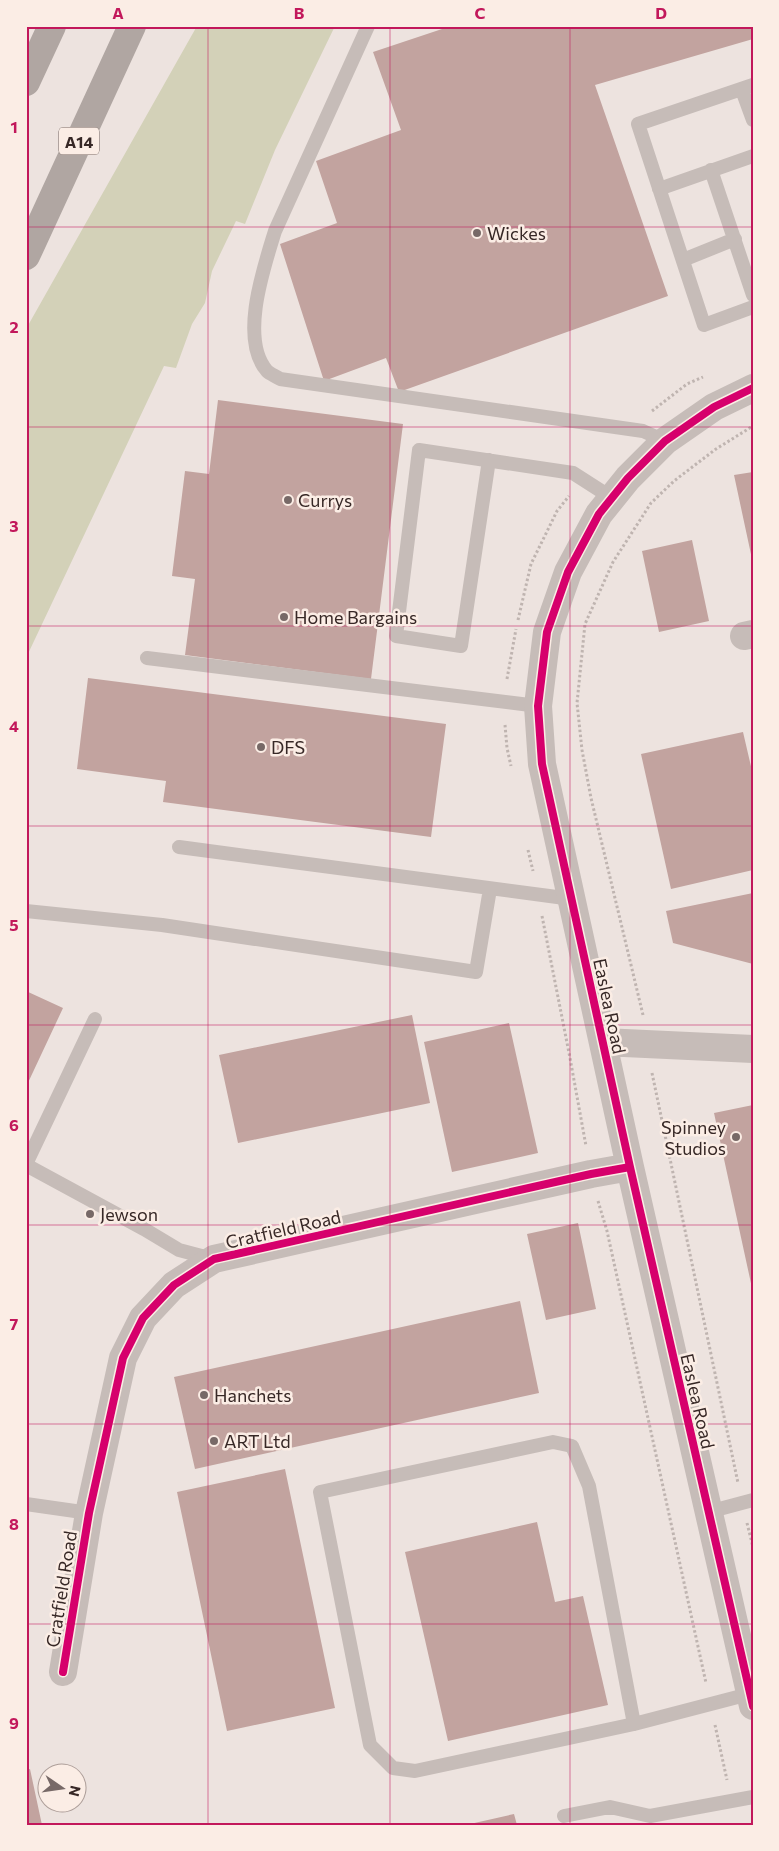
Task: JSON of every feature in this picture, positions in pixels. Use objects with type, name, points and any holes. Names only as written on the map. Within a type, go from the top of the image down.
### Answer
[{"type":"highway","points":[[26,82],[52,26]]},
{"type":"highway","name":"A14","points":[[26,256],[132,26]]},
{"type":"street","name":"Easlea Road","points":[[752,1698],[739,1626],[708,1512],[630,1168],[542,764],[538,706],[547,632],[568,572],[599,514],[628,478],[665,441],[714,406],[753,388]]},
{"type":"street","points":[[603,1042],[753,1049]]},
{"type":"street","name":"Cratfield Road","points":[[63,1672],[89,1513],[123,1358],[143,1318],[174,1285],[214,1259],[591,1174],[630,1168]]},
{"type":"lane","points":[[368,26],[275,231],[264,266],[256,306],[254,339],[258,355],[267,372],[280,379],[643,431],[665,441]]},
{"type":"lane","points":[[753,120],[747,88],[638,124],[704,325],[753,307]]},
{"type":"lane","points":[[659,189],[753,156]]},
{"type":"lane","points":[[711,170],[753,295]]},
{"type":"lane","points":[[683,260],[735,239]]},
{"type":"lane","points":[[489,460],[461,646],[396,636],[419,450],[489,460],[573,473],[612,498]]},
{"type":"lane","points":[[148,658],[538,706]]},
{"type":"lane","points":[[179,847],[572,899]]},
{"type":"lane","points":[[26,911],[162,925],[476,972],[490,888]]},
{"type":"lane","points":[[95,1019],[26,1165],[179,1250],[214,1259]]},
{"type":"lane","points":[[634,1724],[588,1486],[572,1446],[553,1442],[320,1492],[370,1745],[393,1768],[415,1771],[634,1724],[752,1698]]},
{"type":"lane","points":[[708,1512],[748,1502]]},
{"type":"lane","points":[[26,1504],[89,1513]]},
{"type":"lane","points":[[564,1816],[610,1807],[650,1816],[753,1797]]},
{"type":"path","points":[[753,426],[709,454],[674,481],[651,503],[613,562],[585,624],[577,703],[582,750],[591,798],[649,1044],[654,1086],[748,1502],[753,1546]]},
{"type":"shaded area","points":[[197,26],[335,26],[275,150],[245,224],[236,221],[212,271],[205,303],[192,324],[176,368],[164,366],[26,658],[26,329]]},
{"type":"building","name":"Wickes","points":[[451,26],[753,26],[753,39],[595,85],[668,296],[399,392],[386,358],[324,381],[280,244],[337,223],[316,161],[401,130],[373,52]]},
{"type":"building","points":[[218,400],[403,424],[371,679],[185,655],[195,579],[172,576],[185,471],[209,474]]},
{"type":"building","points":[[753,472],[753,559],[752,559],[734,475]]},
{"type":"building","points":[[692,540],[709,621],[659,632],[642,551]]},
{"type":"building","name":"DFS","points":[[88,678],[446,724],[431,837],[163,802],[166,781],[77,769]]},
{"type":"building","points":[[743,732],[753,775],[753,870],[671,889],[641,754]]},
{"type":"building","points":[[753,893],[753,964],[673,943],[666,911]]},
{"type":"building","points":[[26,991],[63,1008],[26,1087]]},
{"type":"building","points":[[412,1015],[430,1103],[238,1143],[219,1055]]},
{"type":"building","points":[[509,1023],[538,1153],[452,1172],[424,1042]]},
{"type":"building","points":[[753,1105],[753,1288],[752,1288],[714,1113]]},
{"type":"building","points":[[578,1223],[596,1309],[546,1320],[527,1234]]},
{"type":"building","points":[[520,1301],[539,1393],[195,1469],[174,1377]]},
{"type":"building","points":[[285,1469],[335,1708],[227,1731],[177,1492]]},
{"type":"building","points":[[537,1522],[555,1602],[583,1596],[608,1705],[448,1741],[405,1552]]},
{"type":"building","points":[[30,1769],[38,1814],[40,1814],[42,1825],[26,1825],[26,1770]]},
{"type":"building","points":[[514,1814],[517,1825],[470,1825],[470,1824]]},
{"type":"cycle path","points":[[753,388],[714,407],[665,441],[628,478],[599,514],[568,572],[547,632],[538,706],[542,764],[630,1167],[753,1706]]},
{"type":"cycle path","points":[[63,1672],[89,1513],[123,1358],[143,1318],[174,1285],[214,1259],[591,1174],[630,1167]]},
{"type":"place","name":"Wickes","points":[[477,233]]},
{"type":"place","name":"Currys","points":[[288,500]]},
{"type":"place","name":"Home Bargains","points":[[284,617]]},
{"type":"place","name":"DFS","points":[[261,747]]},
{"type":"place","name":"Spinney Studios","points":[[736,1137]]},
{"type":"place","name":"Jewson","points":[[90,1214]]},
{"type":"place","name":"Hanchets","points":[[204,1395]]},
{"type":"place","name":"ART Ltd","points":[[214,1441]]}]
